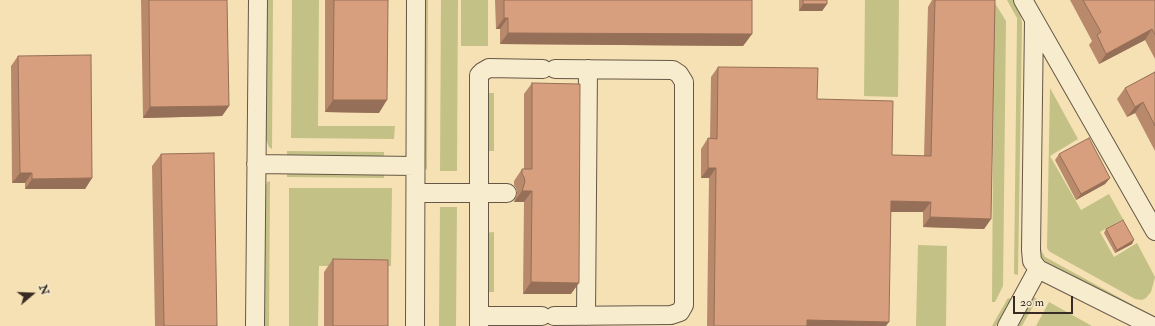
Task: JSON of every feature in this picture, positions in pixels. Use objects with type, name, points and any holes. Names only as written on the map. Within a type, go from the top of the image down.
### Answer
[{"type":"street","points":[[255,326],[258,0]]},
{"type":"street","points":[[415,326],[416,0]]},
{"type":"street","points":[[1023,0],[1034,22],[1155,230]]},
{"type":"street","points":[[1034,22],[1030,250],[1032,261],[1038,269],[1152,326]]},
{"type":"street","points":[[489,68],[588,69],[672,70],[680,74],[684,82],[684,305],[680,312],[671,315],[548,316],[479,321],[479,75],[489,68]]},
{"type":"street","points":[[586,316],[588,69]]},
{"type":"street","points":[[256,164],[415,166]]},
{"type":"street","points":[[416,193],[507,193]]},
{"type":"street","points":[[1007,326],[1038,269]]},
{"type":"shaded area","points":[[266,0],[273,0],[272,149],[269,147],[265,137]]},
{"type":"shaded area","points":[[292,0],[319,0],[318,126],[395,126],[394,139],[291,138]]},
{"type":"shaded area","points":[[424,0],[428,0],[427,170],[424,167]]},
{"type":"shaded area","points":[[441,0],[458,0],[457,171],[440,171]]},
{"type":"shaded area","points":[[461,0],[488,0],[488,46],[461,46]]},
{"type":"shaded area","points":[[865,0],[899,0],[898,97],[864,96]]},
{"type":"shaded area","points":[[993,0],[1006,21],[1003,286],[995,302],[992,302]]},
{"type":"shaded area","points":[[1007,0],[1013,0],[1020,13],[1022,23],[1018,275],[1014,274],[1017,18]]},
{"type":"shaded area","points":[[1042,84],[1040,246],[1042,252],[1045,257],[1133,305],[1132,307],[1043,260],[1037,250]]},
{"type":"shaded area","points":[[1050,88],[1078,139],[1050,156],[1081,210],[1109,194],[1123,219],[1100,232],[1114,257],[1137,243],[1155,277],[1151,292],[1142,300],[1135,299],[1052,253],[1047,248]]},
{"type":"shaded area","points":[[484,93],[494,93],[494,151],[483,151]]},
{"type":"shaded area","points":[[287,151],[384,152],[384,157],[287,156]]},
{"type":"shaded area","points":[[287,172],[384,173],[384,178],[287,177]]},
{"type":"shaded area","points":[[270,181],[269,326],[264,326],[265,189],[267,182]]},
{"type":"shaded area","points":[[289,188],[392,188],[391,266],[319,266],[318,326],[289,326]]},
{"type":"shaded area","points":[[440,207],[457,207],[456,326],[439,326]]},
{"type":"shaded area","points":[[494,232],[494,292],[483,292],[483,233]]},
{"type":"shaded area","points":[[918,245],[947,246],[946,326],[916,326]]},
{"type":"shaded area","points":[[1034,297],[1037,299],[1022,326],[1018,326]]},
{"type":"shaded area","points":[[1008,298],[1011,299],[996,326],[992,326]]},
{"type":"shaded area","points":[[1049,302],[1092,326],[1036,326]]},
{"type":"building","points":[[149,0],[227,0],[229,106],[150,107]]},
{"type":"building","points":[[334,0],[388,0],[387,100],[333,100]]},
{"type":"building","points":[[504,0],[752,0],[752,34],[508,33],[508,18],[504,18]]},
{"type":"building","points":[[803,0],[827,0],[827,4],[803,4]]},
{"type":"building","points":[[935,0],[995,0],[991,219],[930,217],[931,202],[891,201],[889,322],[807,320],[807,326],[714,326],[716,168],[708,168],[708,138],[717,139],[718,67],[818,68],[817,99],[893,101],[892,155],[931,156]]},
{"type":"building","points":[[1083,0],[1155,0],[1155,35],[1152,29],[1106,54],[1097,35],[1101,32]]},
{"type":"building","points":[[91,55],[92,178],[32,179],[32,173],[20,173],[18,56]]},
{"type":"building","points":[[1155,72],[1155,126],[1143,102],[1135,107],[1125,88]]},
{"type":"building","points":[[532,83],[580,84],[579,283],[531,282],[532,191],[522,191],[525,182],[522,169],[532,169]]},
{"type":"building","points":[[1089,138],[1110,178],[1081,194],[1059,154]]},
{"type":"building","points":[[214,153],[217,326],[164,326],[161,154]]},
{"type":"building","points":[[1123,220],[1134,240],[1117,250],[1106,229]]},
{"type":"building","points":[[333,259],[388,260],[388,326],[333,326]]}]
